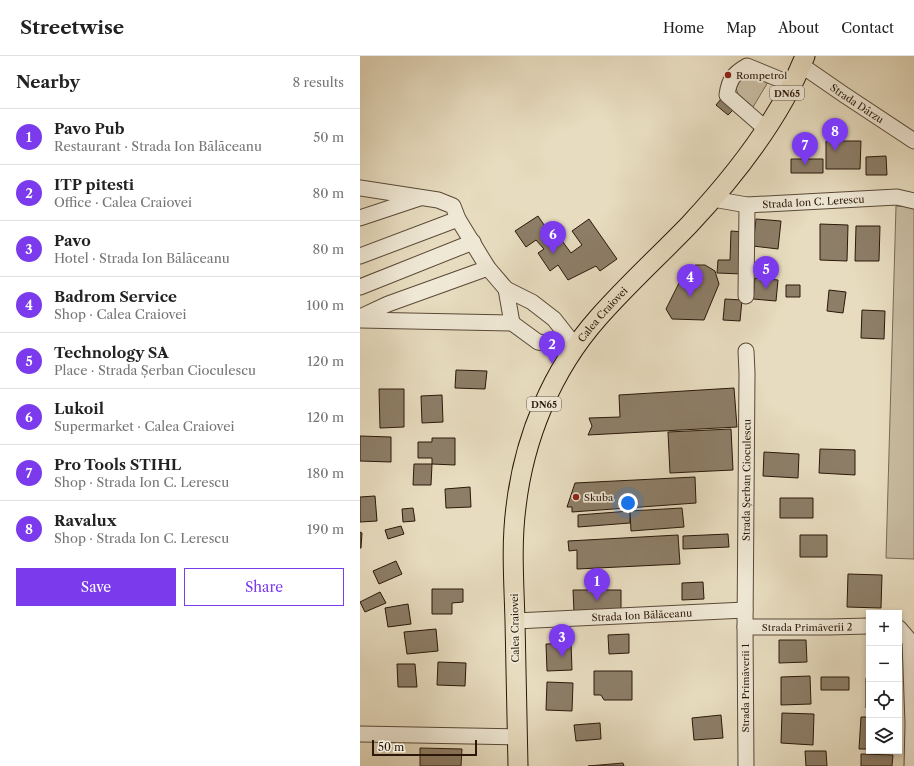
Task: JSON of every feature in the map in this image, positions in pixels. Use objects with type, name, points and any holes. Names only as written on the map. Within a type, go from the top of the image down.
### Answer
[{"type":"main road","name":"Calea Craiovei","points":[[518,766],[514,558],[515,508],[530,438],[555,381],[576,347],[598,318],[713,199],[766,129],[803,60]]},
{"type":"street","name":"Strada Dârzu","points":[[803,60],[914,141]]},
{"type":"street","points":[[766,129],[728,96],[729,85],[736,72],[747,66],[791,84]]},
{"type":"street","points":[[360,188],[423,197],[438,200],[453,206],[458,219],[488,268],[506,289],[532,302],[554,319],[576,347]]},
{"type":"street","points":[[360,218],[423,197]]},
{"type":"street","name":"Strada Ion C. Lerescu","points":[[713,199],[747,205],[897,197],[914,201]]},
{"type":"street","points":[[746,296],[747,205]]},
{"type":"street","points":[[360,256],[458,219]]},
{"type":"street","points":[[360,287],[473,242]]},
{"type":"street","points":[[360,318],[388,304],[488,268]]},
{"type":"street","points":[[506,289],[512,323]]},
{"type":"street","points":[[360,318],[512,323],[538,342],[576,347]]},
{"type":"street","name":"Strada Șerban Cioculescu","points":[[745,610],[746,351]]},
{"type":"street","name":"Strada Ion Bălăceanu","points":[[515,621],[745,610]]},
{"type":"street","name":"Strada Primăverii 1","points":[[745,610],[746,766]]},
{"type":"street","name":"Strada Primăverii 2","points":[[745,627],[866,626]]},
{"type":"street","points":[[902,632],[910,641],[912,766]]},
{"type":"street","points":[[360,734],[517,737]]},
{"type":"shaded area","points":[[750,72],[768,82],[753,107],[738,94],[736,88],[743,75]]},
{"type":"shaded area","points":[[896,206],[914,207],[914,559],[886,558]]},
{"type":"building","points":[[721,99],[734,109],[728,115],[716,105]]},
{"type":"building","points":[[826,141],[861,141],[860,169],[826,169]]},
{"type":"building","points":[[886,156],[887,175],[866,175],[866,157]]},
{"type":"building","points":[[791,159],[823,159],[823,173],[791,173]]},
{"type":"building","points":[[538,216],[555,241],[560,238],[571,253],[582,245],[572,231],[589,219],[617,259],[600,271],[596,266],[568,280],[558,265],[550,271],[538,253],[544,249],[536,240],[526,247],[515,231]]},
{"type":"building","points":[[756,219],[781,221],[778,249],[753,246]]},
{"type":"building","points":[[820,224],[848,225],[847,261],[820,260]]},
{"type":"building","points":[[856,226],[880,226],[879,261],[855,261]]},
{"type":"building","points":[[731,231],[744,232],[742,274],[717,273],[718,260],[730,260]]},
{"type":"building","points":[[695,265],[705,265],[715,271],[719,284],[704,320],[672,319],[666,309],[683,275]]},
{"type":"building","points":[[755,278],[778,280],[776,301],[753,299]]},
{"type":"building","points":[[786,285],[800,285],[800,297],[786,297]]},
{"type":"building","points":[[829,290],[846,292],[843,313],[827,311]]},
{"type":"building","points":[[725,299],[742,300],[740,321],[723,320]]},
{"type":"building","points":[[862,310],[885,311],[884,339],[861,338]]},
{"type":"building","points":[[456,370],[487,371],[485,389],[455,388]]},
{"type":"building","points":[[734,388],[737,427],[588,435],[592,426],[589,418],[620,417],[619,395]]},
{"type":"building","points":[[379,389],[404,389],[404,427],[380,428]]},
{"type":"building","points":[[442,395],[443,422],[422,423],[421,396]]},
{"type":"building","points":[[731,429],[733,470],[670,473],[668,432]]},
{"type":"building","points":[[360,436],[391,437],[391,462],[360,461]]},
{"type":"building","points":[[432,438],[455,438],[455,465],[432,464],[432,458],[418,458],[418,442],[432,442]]},
{"type":"building","points":[[820,449],[855,450],[855,475],[819,473]]},
{"type":"building","points":[[764,452],[799,454],[798,478],[763,476]]},
{"type":"building","points":[[414,464],[432,464],[431,485],[413,485]]},
{"type":"building","points":[[695,477],[696,503],[572,512],[572,507],[567,507],[575,483]]},
{"type":"building","points":[[470,487],[471,507],[446,508],[445,489]]},
{"type":"building","points":[[375,496],[377,521],[360,522],[360,497]]},
{"type":"building","points":[[780,498],[813,498],[813,518],[780,518]]},
{"type":"building","points":[[413,508],[415,521],[403,522],[402,509]]},
{"type":"building","points":[[682,508],[684,527],[631,531],[630,511]]},
{"type":"building","points":[[630,511],[630,523],[578,527],[578,515]]},
{"type":"building","points":[[401,526],[404,534],[388,539],[385,530]]},
{"type":"building","points":[[360,532],[362,533],[361,548],[360,548]]},
{"type":"building","points":[[728,534],[729,547],[683,549],[683,536]]},
{"type":"building","points":[[678,535],[680,564],[577,569],[577,550],[569,551],[568,541]]},
{"type":"building","points":[[800,535],[827,535],[827,557],[800,557]]},
{"type":"building","points":[[396,561],[402,574],[379,584],[373,571]]},
{"type":"building","points":[[848,574],[882,575],[881,608],[847,607]]},
{"type":"building","points":[[703,582],[704,599],[682,600],[682,583]]},
{"type":"building","points":[[432,589],[463,589],[463,602],[452,603],[452,614],[432,614]]},
{"type":"building","points":[[573,590],[621,590],[621,611],[574,612]]},
{"type":"building","points":[[380,592],[386,603],[365,612],[360,602]]},
{"type":"building","points":[[408,604],[411,624],[388,627],[385,608]]},
{"type":"building","points":[[436,629],[438,651],[407,654],[404,632]]},
{"type":"building","points":[[629,634],[629,653],[609,654],[608,635]]},
{"type":"building","points":[[779,640],[806,640],[807,662],[779,663]]},
{"type":"building","points":[[571,643],[572,670],[547,671],[546,644]]},
{"type":"building","points":[[438,662],[466,663],[465,686],[437,685]]},
{"type":"building","points":[[397,664],[415,664],[417,687],[398,687]]},
{"type":"building","points":[[594,671],[632,671],[632,700],[604,700],[601,695],[594,695]]},
{"type":"building","points":[[810,676],[811,704],[781,705],[781,677]]},
{"type":"building","points":[[821,677],[849,677],[849,690],[821,690]]},
{"type":"building","points":[[547,682],[573,683],[572,711],[546,710]]},
{"type":"building","points":[[782,713],[814,714],[813,745],[781,743]]},
{"type":"building","points":[[721,715],[723,738],[694,740],[692,718]]},
{"type":"building","points":[[861,717],[866,717],[866,749],[859,749]]},
{"type":"building","points":[[600,723],[601,739],[576,741],[574,725]]},
{"type":"building","points":[[420,748],[462,749],[461,766],[420,766]]},
{"type":"building","points":[[805,751],[826,751],[827,766],[806,766]]},
{"type":"building","points":[[861,754],[893,755],[892,766],[861,766]]},
{"type":"building","points":[[623,763],[624,766],[588,766]]},
{"type":"place","name":"Rompetrol","points":[[728,75]]},
{"type":"place","name":"Ravalux","points":[[835,151]]},
{"type":"place","name":"Pro Tools STIHL","points":[[805,165]]},
{"type":"place","name":"Lukoil","points":[[553,254]]},
{"type":"place","name":"Technology SA","points":[[766,289]]},
{"type":"place","name":"Badrom Service","points":[[690,297]]},
{"type":"place","name":"ITP pitesti","points":[[552,364]]},
{"type":"place","name":"Skuba","points":[[576,497]]},
{"type":"place","name":"Pavo Pub","points":[[597,601]]},
{"type":"place","name":"Pavo","points":[[562,657]]}]
